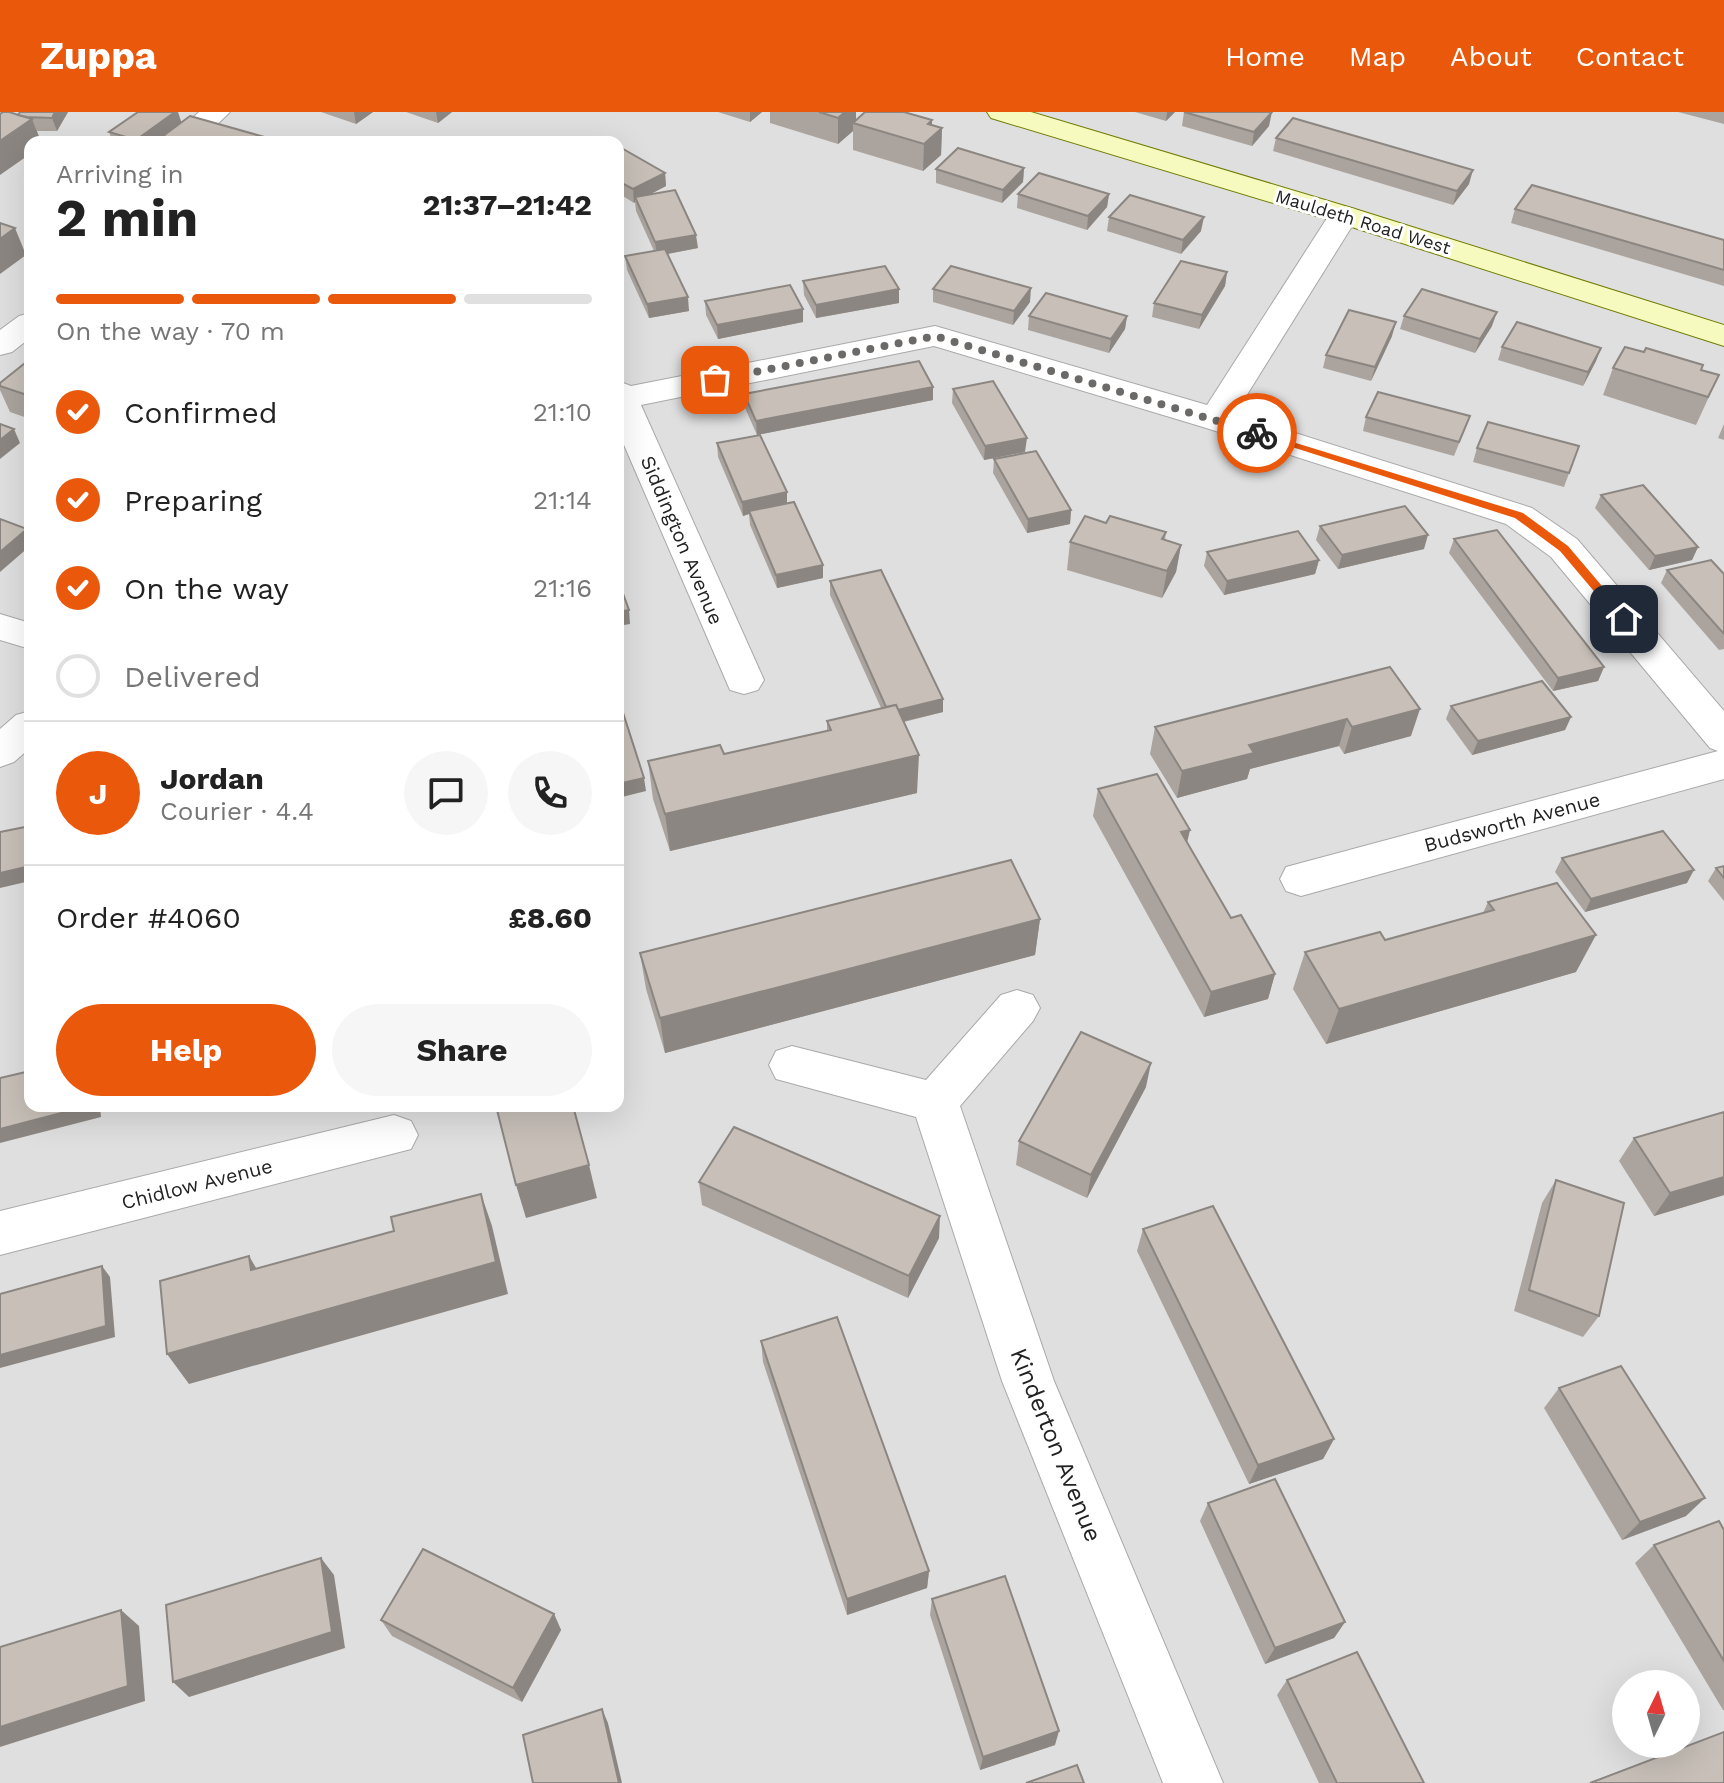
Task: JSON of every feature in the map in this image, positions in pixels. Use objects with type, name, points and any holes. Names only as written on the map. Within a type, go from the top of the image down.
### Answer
[{"type":"street","points":[[189,136],[216,112]]},
{"type":"street","name":"Mauldeth Road West","points":[[1001,112],[1344,215],[1724,336]]},
{"type":"street","points":[[1215,419],[1344,215]]},
{"type":"street","points":[[0,345],[24,327]]},
{"type":"street","points":[[624,395],[935,336],[1215,419],[1519,516],[1564,548],[1724,738]]},
{"type":"street","name":"Siddington Avenue","points":[[624,407],[744,680]]},
{"type":"street","points":[[0,627],[24,634]]},
{"type":"street","points":[[0,752],[24,730]]},
{"type":"street","name":"Budsworth Avenue","points":[[1301,879],[1724,764]]},
{"type":"street","points":[[792,1065],[935,1102],[1017,1008]]},
{"type":"street","name":"Kinderton Avenue","points":[[935,1102],[1028,1381],[1193,1783]]},
{"type":"street","name":"Chidlow Avenue","points":[[0,1233],[394,1135]]},
{"type":"shaded area","points":[[0,112],[1724,112],[1724,1783],[0,1783]]},
{"type":"building","points":[[3,112],[32,119],[0,141],[0,114]]},
{"type":"building","points":[[20,112],[55,112],[52,118],[27,117],[18,115]]},
{"type":"building","points":[[138,112],[175,112],[142,136],[109,132]]},
{"type":"building","points":[[819,112],[845,112],[838,118]]},
{"type":"building","points":[[865,112],[904,112],[932,120],[928,124],[942,128],[924,144],[853,123]]},
{"type":"building","points":[[1184,112],[1272,112],[1254,132]]},
{"type":"building","points":[[190,116],[261,136],[163,136]]},
{"type":"building","points":[[1293,118],[1473,170],[1457,191],[1276,138]]},
{"type":"building","points":[[958,148],[1024,168],[1003,190],[936,169]]},
{"type":"building","points":[[624,149],[665,173],[633,189],[624,184]]},
{"type":"building","points":[[1039,173],[1109,194],[1088,216],[1018,194]]},
{"type":"building","points":[[1532,185],[1724,240],[1724,270],[1515,209]]},
{"type":"building","points":[[675,190],[696,235],[655,242],[635,197]]},
{"type":"building","points":[[1130,195],[1204,217],[1183,240],[1109,217]]},
{"type":"building","points":[[0,223],[15,228],[0,239]]},
{"type":"building","points":[[665,249],[688,297],[647,304],[625,256]]},
{"type":"building","points":[[1181,261],[1227,272],[1202,315],[1154,303]]},
{"type":"building","points":[[885,266],[899,289],[816,305],[803,281]]},
{"type":"building","points":[[951,266],[1031,288],[1014,311],[933,289]]},
{"type":"building","points":[[790,285],[803,309],[717,325],[705,301]]},
{"type":"building","points":[[1422,289],[1497,312],[1480,339],[1404,316]]},
{"type":"building","points":[[1046,293],[1127,316],[1111,339],[1029,316]]},
{"type":"building","points":[[1349,310],[1396,322],[1375,367],[1326,355]]},
{"type":"building","points":[[1517,322],[1601,348],[1588,372],[1502,347]]},
{"type":"building","points":[[1625,347],[1644,352],[1646,348],[1703,365],[1701,370],[1719,375],[1708,397],[1613,368]]},
{"type":"building","points":[[919,361],[933,387],[756,421],[744,394]]},
{"type":"building","points":[[24,364],[24,394],[0,386]]},
{"type":"building","points":[[993,381],[1027,438],[985,446],[953,389]]},
{"type":"building","points":[[1378,392],[1470,416],[1459,442],[1366,417]]},
{"type":"building","points":[[1488,422],[1579,446],[1569,473],[1477,448]]},
{"type":"building","points":[[0,424],[14,429],[0,440]]},
{"type":"building","points":[[760,435],[787,492],[742,502],[717,443]]},
{"type":"building","points":[[1036,451],[1071,510],[1028,519],[994,459]]},
{"type":"building","points":[[1643,485],[1698,547],[1655,556],[1601,495]]},
{"type":"building","points":[[794,502],[823,565],[776,575],[749,511]]},
{"type":"building","points":[[1405,506],[1428,535],[1342,555],[1320,526]]},
{"type":"building","points":[[1085,516],[1106,523],[1110,516],[1166,532],[1162,539],[1181,545],[1167,571],[1070,542]]},
{"type":"building","points":[[0,519],[24,528],[24,532],[0,552]]},
{"type":"building","points":[[1497,530],[1604,667],[1558,678],[1454,539]]},
{"type":"building","points":[[1298,531],[1319,560],[1227,581],[1207,552]]},
{"type":"building","points":[[1711,560],[1724,574],[1724,634],[1667,570]]},
{"type":"building","points":[[881,570],[943,699],[898,710],[896,705],[886,707],[830,581]]},
{"type":"building","points":[[1390,667],[1420,709],[1352,727],[1347,719],[1249,745],[1254,753],[1182,771],[1155,727]]},
{"type":"building","points":[[1542,681],[1571,717],[1478,741],[1451,706]]},
{"type":"building","points":[[896,705],[919,755],[665,814],[648,761],[720,745],[724,754],[831,730],[827,721]]},
{"type":"building","points":[[624,716],[644,778],[624,783]]},
{"type":"building","points":[[1157,774],[1190,830],[1181,832],[1231,918],[1241,915],[1275,974],[1211,992],[1098,789]]},
{"type":"building","points":[[24,827],[24,867],[0,873],[0,832]]},
{"type":"building","points":[[1663,831],[1694,870],[1591,899],[1562,858]]},
{"type":"building","points":[[1011,860],[1040,919],[660,1018],[640,953]]},
{"type":"building","points":[[1724,866],[1724,878],[1716,868]]},
{"type":"building","points":[[1557,883],[1596,935],[1339,1009],[1305,952],[1380,932],[1385,940],[1494,910],[1488,902]]},
{"type":"building","points":[[1081,1032],[1151,1063],[1091,1175],[1019,1141]]},
{"type":"building","points":[[24,1072],[24,1112],[65,1112],[0,1129],[0,1078]]},
{"type":"building","points":[[498,1112],[575,1112],[589,1165],[516,1185]]},
{"type":"building","points":[[1724,1112],[1724,1177],[1670,1193],[1634,1138]]},
{"type":"building","points":[[734,1127],[940,1216],[909,1276],[699,1182]]},
{"type":"building","points":[[1556,1180],[1624,1203],[1599,1316],[1529,1290]]},
{"type":"building","points":[[481,1194],[496,1262],[167,1354],[160,1281],[249,1256],[251,1270],[394,1231],[391,1217]]},
{"type":"building","points":[[1213,1206],[1334,1439],[1258,1465],[1143,1229]]},
{"type":"building","points":[[102,1266],[106,1326],[0,1355],[0,1294]]},
{"type":"building","points":[[837,1317],[929,1571],[847,1599],[761,1341]]},
{"type":"building","points":[[1621,1366],[1705,1498],[1640,1522],[1559,1388]]},
{"type":"building","points":[[1275,1479],[1345,1622],[1275,1648],[1208,1503]]},
{"type":"building","points":[[1719,1521],[1724,1530],[1724,1661],[1654,1545]]},
{"type":"building","points":[[423,1549],[554,1614],[513,1688],[381,1620]]},
{"type":"building","points":[[321,1558],[332,1632],[173,1682],[166,1605]]},
{"type":"building","points":[[1005,1576],[1059,1731],[983,1757],[932,1599]]},
{"type":"building","points":[[121,1610],[128,1686],[0,1727],[0,1647]]},
{"type":"building","points":[[1357,1652],[1424,1783],[1337,1783],[1287,1680]]},
{"type":"building","points":[[602,1709],[619,1783],[533,1783],[523,1735]]},
{"type":"building","points":[[1724,1732],[1724,1783],[1590,1783],[1656,1758],[1700,1758],[1700,1741]]},
{"type":"building","points":[[1077,1765],[1084,1783],[1026,1783]]},
{"type":"way so far","points":[[715,380],[935,336],[1257,433]]},
{"type":"route","points":[[1257,433],[1519,516],[1564,548],[1624,619]]}]
